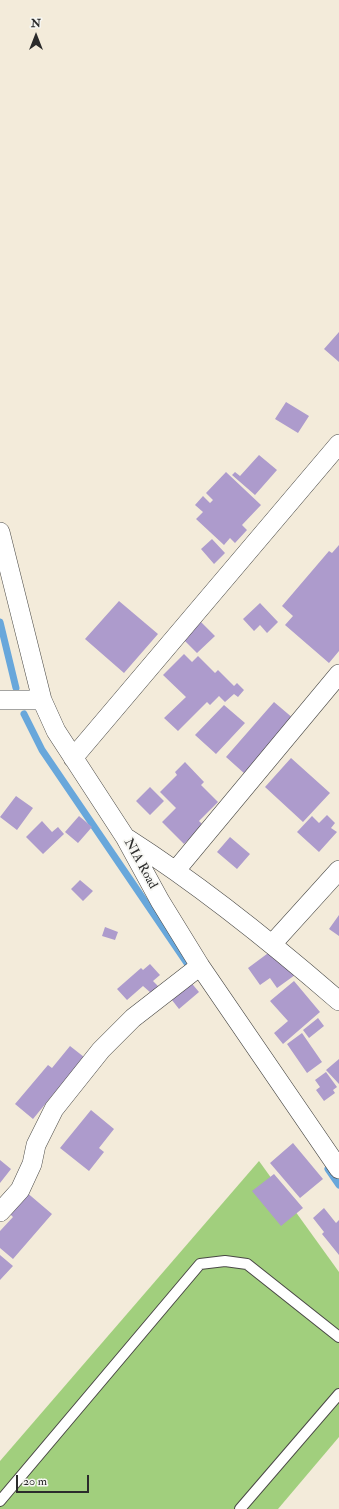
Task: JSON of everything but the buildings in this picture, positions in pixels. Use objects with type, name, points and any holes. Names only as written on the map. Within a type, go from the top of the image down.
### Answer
[{"type":"street","points":[[73,758],[339,444]]},
{"type":"street","name":"NIA Road","points":[[0,532],[42,700],[56,731],[125,837],[160,902],[200,966],[339,1169]]},
{"type":"street","points":[[176,870],[339,674]]},
{"type":"street","points":[[0,700],[42,700]]},
{"type":"street","points":[[125,837],[176,870],[273,943],[339,1000]]},
{"type":"street","points":[[273,943],[339,870]]},
{"type":"street","points":[[0,1212],[20,1190],[32,1164],[36,1145],[54,1109],[101,1050],[133,1018],[180,980],[200,966]]},
{"type":"lane","points":[[0,1501],[200,1264],[224,1261],[247,1264],[339,1337]]},
{"type":"lane","points":[[240,1509],[339,1394]]},
{"type":"green space","points":[[259,1161],[339,1272],[339,1437],[278,1509],[0,1509],[0,1461]]},
{"type":"waterway","points":[[0,622],[16,688]]},
{"type":"waterway","points":[[24,714],[42,750],[191,969]]},
{"type":"waterway","points":[[328,1169],[339,1185]]}]
